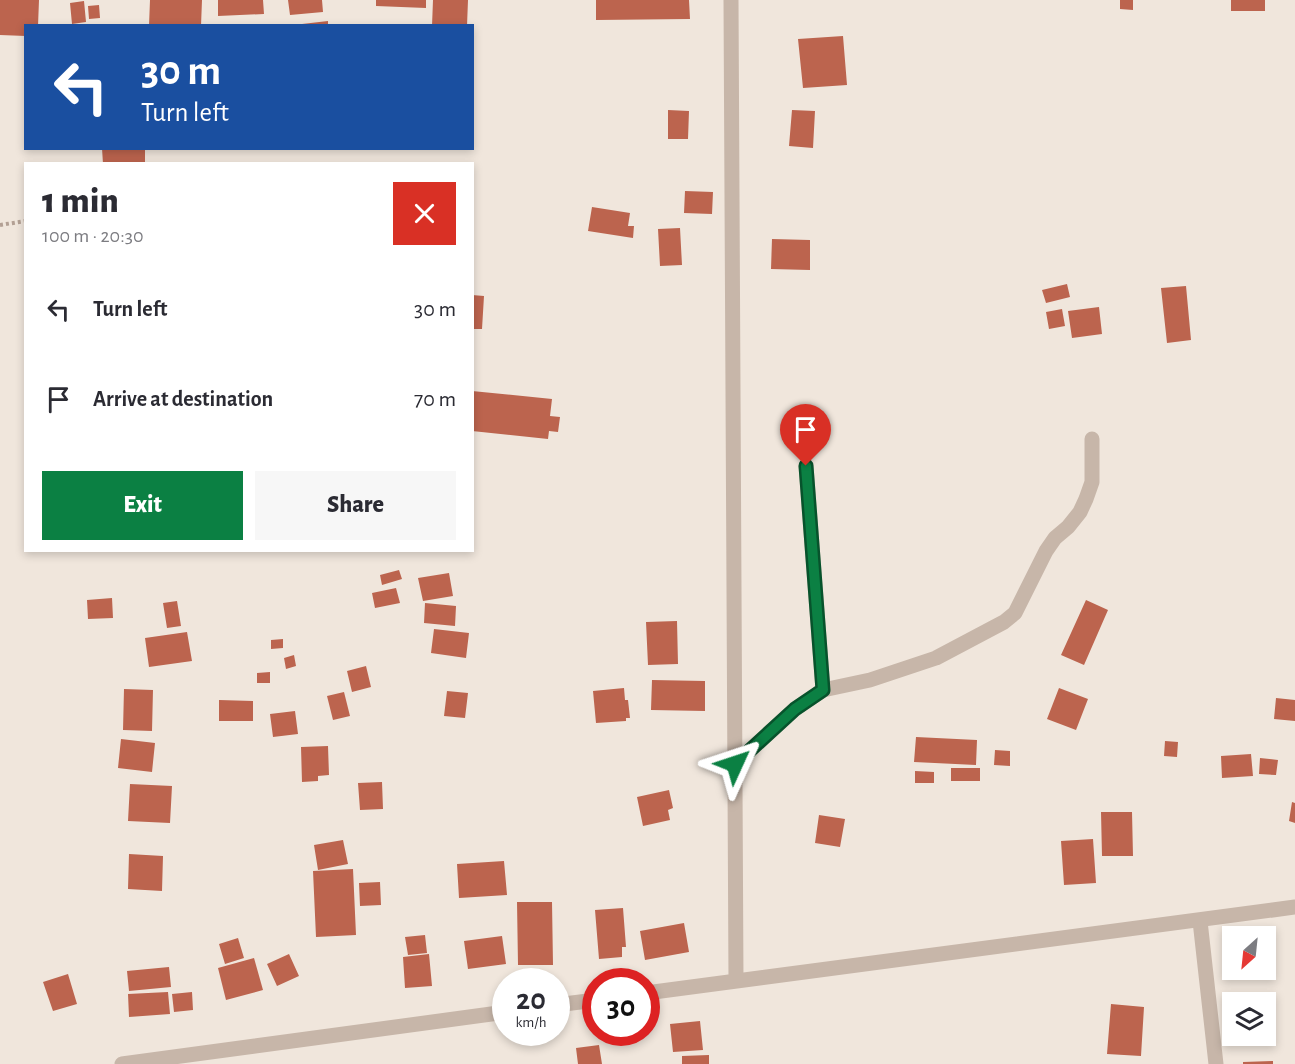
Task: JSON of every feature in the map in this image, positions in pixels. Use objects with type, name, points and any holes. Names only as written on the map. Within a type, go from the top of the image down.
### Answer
[{"type":"street","points":[[731,0],[736,981]]},
{"type":"street","points":[[735,764],[795,709],[823,690],[870,680],[936,658],[1004,622],[1015,613],[1046,551],[1080,512],[1086,499],[1092,482],[1092,439]]},
{"type":"street","points":[[806,466],[823,690]]},
{"type":"street","points":[[660,991],[1295,907]]},
{"type":"street","points":[[1200,921],[1216,1064]]},
{"type":"street","points":[[122,1064],[492,1014]]},
{"type":"path","points":[[0,225],[24,221]]},
{"type":"building","points":[[0,0],[39,0],[38,24],[24,24],[24,36],[0,35]]},
{"type":"building","points":[[150,0],[202,0],[201,24],[149,24]]},
{"type":"building","points":[[218,0],[263,0],[264,14],[218,16]]},
{"type":"building","points":[[288,0],[322,0],[323,12],[290,15]]},
{"type":"building","points":[[376,0],[426,0],[426,8],[376,6]]},
{"type":"building","points":[[433,0],[468,0],[467,24],[432,24]]},
{"type":"building","points":[[596,0],[689,0],[690,19],[596,20]]},
{"type":"building","points":[[1120,0],[1133,0],[1133,10],[1120,9]]},
{"type":"building","points":[[1231,0],[1265,0],[1265,11],[1231,11]]},
{"type":"building","points":[[84,1],[86,22],[72,24],[70,3]]},
{"type":"building","points":[[99,5],[100,18],[89,19],[88,6]]},
{"type":"building","points":[[328,21],[328,24],[302,24]]},
{"type":"building","points":[[843,36],[847,85],[803,88],[798,39]]},
{"type":"building","points":[[668,110],[689,111],[688,139],[668,139]]},
{"type":"building","points":[[792,110],[815,111],[813,148],[789,146]]},
{"type":"building","points":[[102,150],[145,150],[145,162],[103,162]]},
{"type":"building","points":[[685,191],[713,192],[712,214],[684,213]]},
{"type":"building","points":[[592,207],[630,213],[628,226],[634,226],[633,238],[588,231]]},
{"type":"building","points":[[680,228],[682,265],[660,266],[658,229]]},
{"type":"building","points":[[772,239],[810,240],[810,270],[771,269]]},
{"type":"building","points":[[1067,284],[1070,297],[1046,303],[1042,290]]},
{"type":"building","points":[[1186,286],[1191,340],[1167,343],[1161,288]]},
{"type":"building","points":[[474,295],[484,296],[482,329],[474,329]]},
{"type":"building","points":[[1099,307],[1102,334],[1072,338],[1068,311]]},
{"type":"building","points":[[1062,309],[1065,326],[1049,329],[1046,312]]},
{"type":"building","points":[[474,391],[552,399],[550,416],[560,417],[558,432],[549,431],[548,439],[474,431]]},
{"type":"building","points":[[399,570],[402,579],[382,585],[380,575]]},
{"type":"building","points":[[449,573],[453,596],[423,601],[418,578]]},
{"type":"building","points":[[396,588],[400,603],[375,608],[372,593]]},
{"type":"building","points":[[112,598],[113,618],[88,619],[87,600]]},
{"type":"building","points":[[1086,600],[1108,610],[1084,665],[1061,655]]},
{"type":"building","points":[[177,601],[181,626],[167,628],[163,603]]},
{"type":"building","points":[[425,603],[456,606],[455,626],[424,623]]},
{"type":"building","points":[[677,621],[678,664],[648,665],[646,622]]},
{"type":"building","points":[[434,629],[469,633],[466,658],[431,653]]},
{"type":"building","points":[[187,632],[192,661],[149,667],[145,638]]},
{"type":"building","points":[[283,639],[283,648],[271,649],[271,640]]},
{"type":"building","points":[[294,655],[296,666],[286,669],[284,658]]},
{"type":"building","points":[[366,666],[371,687],[352,692],[347,671]]},
{"type":"building","points":[[270,672],[270,683],[257,683],[257,673]]},
{"type":"building","points":[[652,680],[705,681],[705,711],[651,710]]},
{"type":"building","points":[[624,688],[630,718],[626,718],[626,721],[596,723],[593,691]]},
{"type":"building","points":[[1059,688],[1088,699],[1076,730],[1047,719]]},
{"type":"building","points":[[124,689],[153,690],[152,731],[123,730]]},
{"type":"building","points":[[447,691],[468,693],[465,718],[444,716]]},
{"type":"building","points":[[344,692],[350,716],[333,720],[327,696]]},
{"type":"building","points":[[1276,698],[1295,700],[1295,721],[1274,719]]},
{"type":"building","points":[[219,700],[253,701],[253,721],[219,721]]},
{"type":"building","points":[[295,711],[298,734],[273,737],[270,714]]},
{"type":"building","points":[[916,737],[977,740],[976,765],[914,762]]},
{"type":"building","points":[[121,739],[155,743],[152,772],[118,768]]},
{"type":"building","points":[[1165,741],[1178,742],[1177,757],[1164,756]]},
{"type":"building","points":[[328,746],[329,775],[318,776],[318,781],[302,782],[301,747]]},
{"type":"building","points":[[995,750],[1010,751],[1010,766],[994,765]]},
{"type":"building","points":[[1251,754],[1253,776],[1222,778],[1221,756]]},
{"type":"building","points":[[1260,758],[1278,760],[1276,775],[1259,774]]},
{"type":"building","points":[[951,768],[980,768],[980,781],[951,781]]},
{"type":"building","points":[[915,771],[934,772],[934,783],[915,783]]},
{"type":"building","points":[[382,782],[383,809],[360,810],[358,783]]},
{"type":"building","points":[[130,784],[172,786],[170,823],[128,821]]},
{"type":"building","points":[[669,790],[673,808],[668,810],[670,820],[643,826],[637,797]]},
{"type":"building","points":[[1292,802],[1295,803],[1295,823],[1289,821]]},
{"type":"building","points":[[1101,812],[1132,812],[1133,856],[1102,856]]},
{"type":"building","points":[[819,815],[845,819],[840,847],[815,843]]},
{"type":"building","points":[[1093,839],[1096,883],[1064,885],[1061,841]]},
{"type":"building","points":[[343,840],[348,864],[318,870],[314,845]]},
{"type":"building","points":[[129,854],[163,856],[162,891],[128,889]]},
{"type":"building","points":[[504,861],[507,895],[459,898],[457,864]]},
{"type":"building","points":[[353,869],[356,935],[316,937],[313,871]]},
{"type":"building","points":[[380,882],[381,905],[360,906],[359,883]]},
{"type":"building","points":[[517,902],[552,902],[553,965],[518,965]]},
{"type":"building","points":[[623,908],[626,947],[622,947],[622,957],[599,959],[595,910]]},
{"type":"building","points":[[684,923],[689,952],[645,960],[640,931]]},
{"type":"building","points":[[425,935],[427,953],[408,955],[405,937]]},
{"type":"building","points":[[502,936],[506,964],[468,969],[464,941]]},
{"type":"building","points":[[238,938],[244,958],[225,964],[219,944]]},
{"type":"building","points":[[289,954],[299,976],[277,986],[267,964]]},
{"type":"building","points":[[429,954],[432,986],[405,988],[403,957]]},
{"type":"building","points":[[254,958],[263,990],[226,1000],[218,968]]},
{"type":"building","points":[[169,967],[171,987],[129,991],[127,971]]},
{"type":"building","points":[[68,974],[77,1004],[53,1011],[43,982]]},
{"type":"building","points":[[168,992],[170,1014],[129,1017],[128,994]]},
{"type":"building","points":[[192,992],[193,1010],[174,1012],[172,994]]},
{"type":"building","points":[[1111,1004],[1144,1007],[1141,1056],[1107,1054]]},
{"type":"building","points":[[700,1021],[703,1050],[673,1052],[670,1024]]},
{"type":"building","points":[[599,1046],[602,1064],[578,1064],[576,1048]]},
{"type":"building","points":[[709,1055],[709,1064],[682,1064],[682,1056]]},
{"type":"building","points":[[1273,1061],[1273,1064],[1243,1064],[1243,1062]]},
{"type":"route","points":[[735,764],[795,709],[823,690],[806,466]]}]
